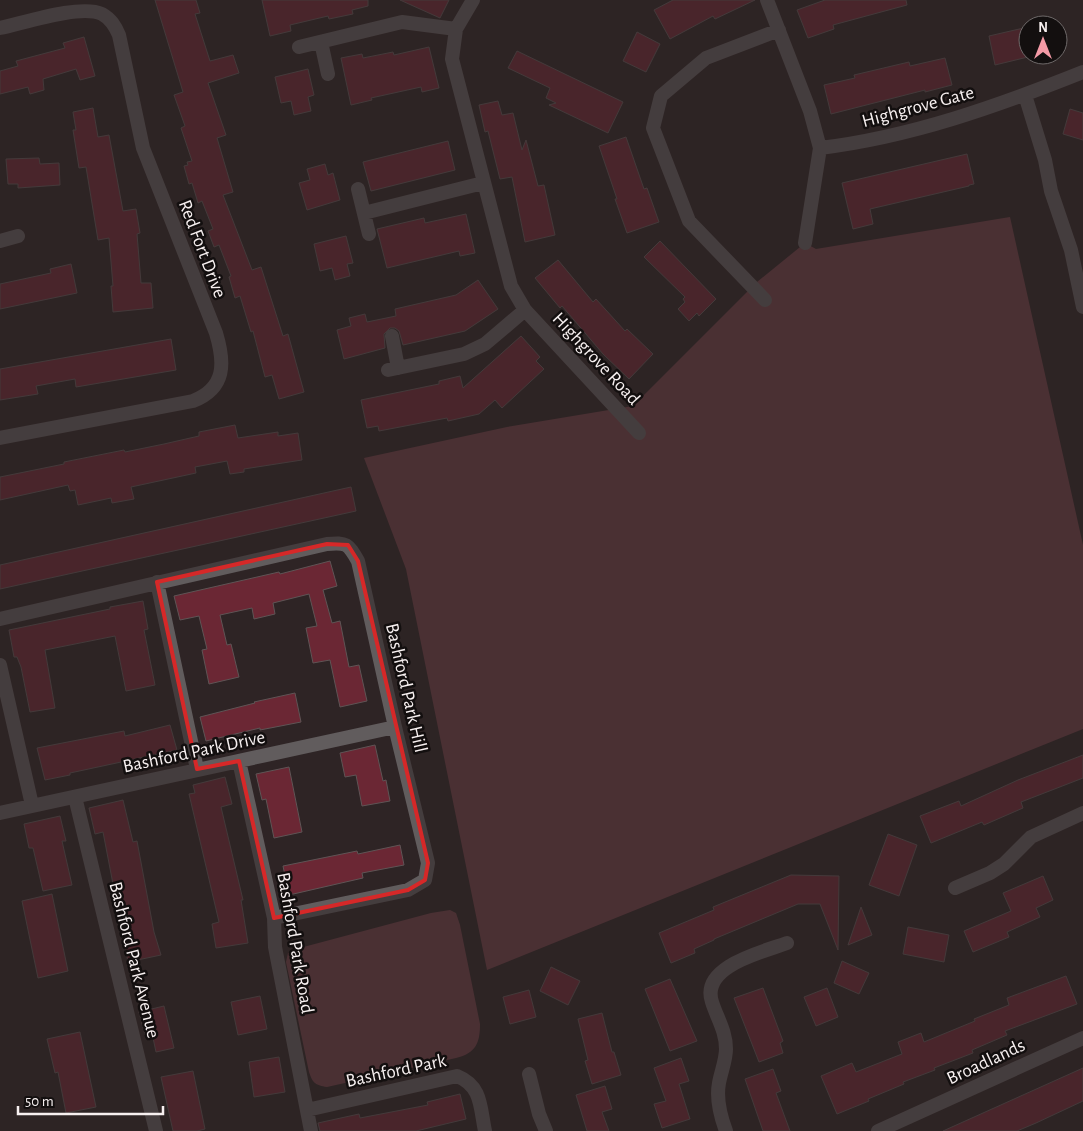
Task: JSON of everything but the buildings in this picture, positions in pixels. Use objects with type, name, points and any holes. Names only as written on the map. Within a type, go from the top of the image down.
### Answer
[{"type":"street","name":"Highgrove Road","points":[[473,0],[456,29],[452,59],[511,286],[525,310],[639,433]]},
{"type":"street","points":[[768,0],[810,110],[820,148],[804,243]]},
{"type":"street","name":"Red Fort Drive","points":[[0,28],[70,12],[83,11],[101,14],[114,24],[119,35],[142,148],[216,334],[222,361],[221,374],[214,388],[204,397],[193,401],[0,438]]},
{"type":"street","points":[[299,47],[402,22],[456,29]]},
{"type":"street","points":[[765,300],[689,221],[653,128],[661,96],[706,58],[779,30]]},
{"type":"street","points":[[321,42],[328,74]]},
{"type":"street","name":"Highgrove Gate","points":[[820,148],[860,143],[918,130],[1026,95],[1083,72]]},
{"type":"street","points":[[1026,95],[1045,160],[1051,191],[1077,249],[1083,307]]},
{"type":"street","points":[[364,213],[483,183]]},
{"type":"street","points":[[358,189],[369,234]]},
{"type":"street","points":[[0,241],[18,236]]},
{"type":"street","name":"Highgrove Road","points":[[392,336],[393,369],[464,354],[486,344],[525,310]]},
{"type":"street","name":"Bashford Park Hill","points":[[0,619],[327,544],[341,542],[348,545],[358,561],[428,863],[425,880],[408,890],[274,918]]},
{"type":"street","points":[[157,582],[197,769]]},
{"type":"street","points":[[0,665],[32,806]]},
{"type":"street","name":"Bashford Park Drive","points":[[0,813],[395,727]]},
{"type":"street","name":"Bashford Park Road","points":[[239,761],[274,918],[276,947],[311,1131]]},
{"type":"street","name":"Bashford Park Avenue","points":[[75,797],[156,1131]]},
{"type":"street","points":[[956,888],[990,873],[1004,864],[1031,837],[1083,813]]},
{"type":"street","points":[[726,1131],[718,1101],[719,1085],[726,1052],[725,1038],[712,1001],[710,992],[712,983],[717,975],[734,964],[787,942]]},
{"type":"street","name":"Broadlands","points":[[878,1131],[908,1125],[1083,1038]]},
{"type":"street","points":[[529,1074],[539,1114],[546,1131]]},
{"type":"street","name":"Bashford Park","points":[[307,1110],[457,1076],[466,1080],[475,1089],[485,1131]]},
{"type":"highlighted area","points":[[327,544],[348,545],[358,561],[428,863],[425,880],[408,890],[274,918],[239,761],[197,769],[157,582]]},
{"type":"shaded area","points":[[1010,217],[1083,545],[1083,729],[487,970],[406,569],[364,458],[507,427],[633,406],[757,282],[805,243],[816,249]]},
{"type":"shaded area","points":[[450,910],[456,913],[460,925],[480,1024],[476,1046],[463,1056],[456,1058],[327,1087],[315,1083],[309,1072],[286,962],[288,953],[296,949],[431,913]]}]
